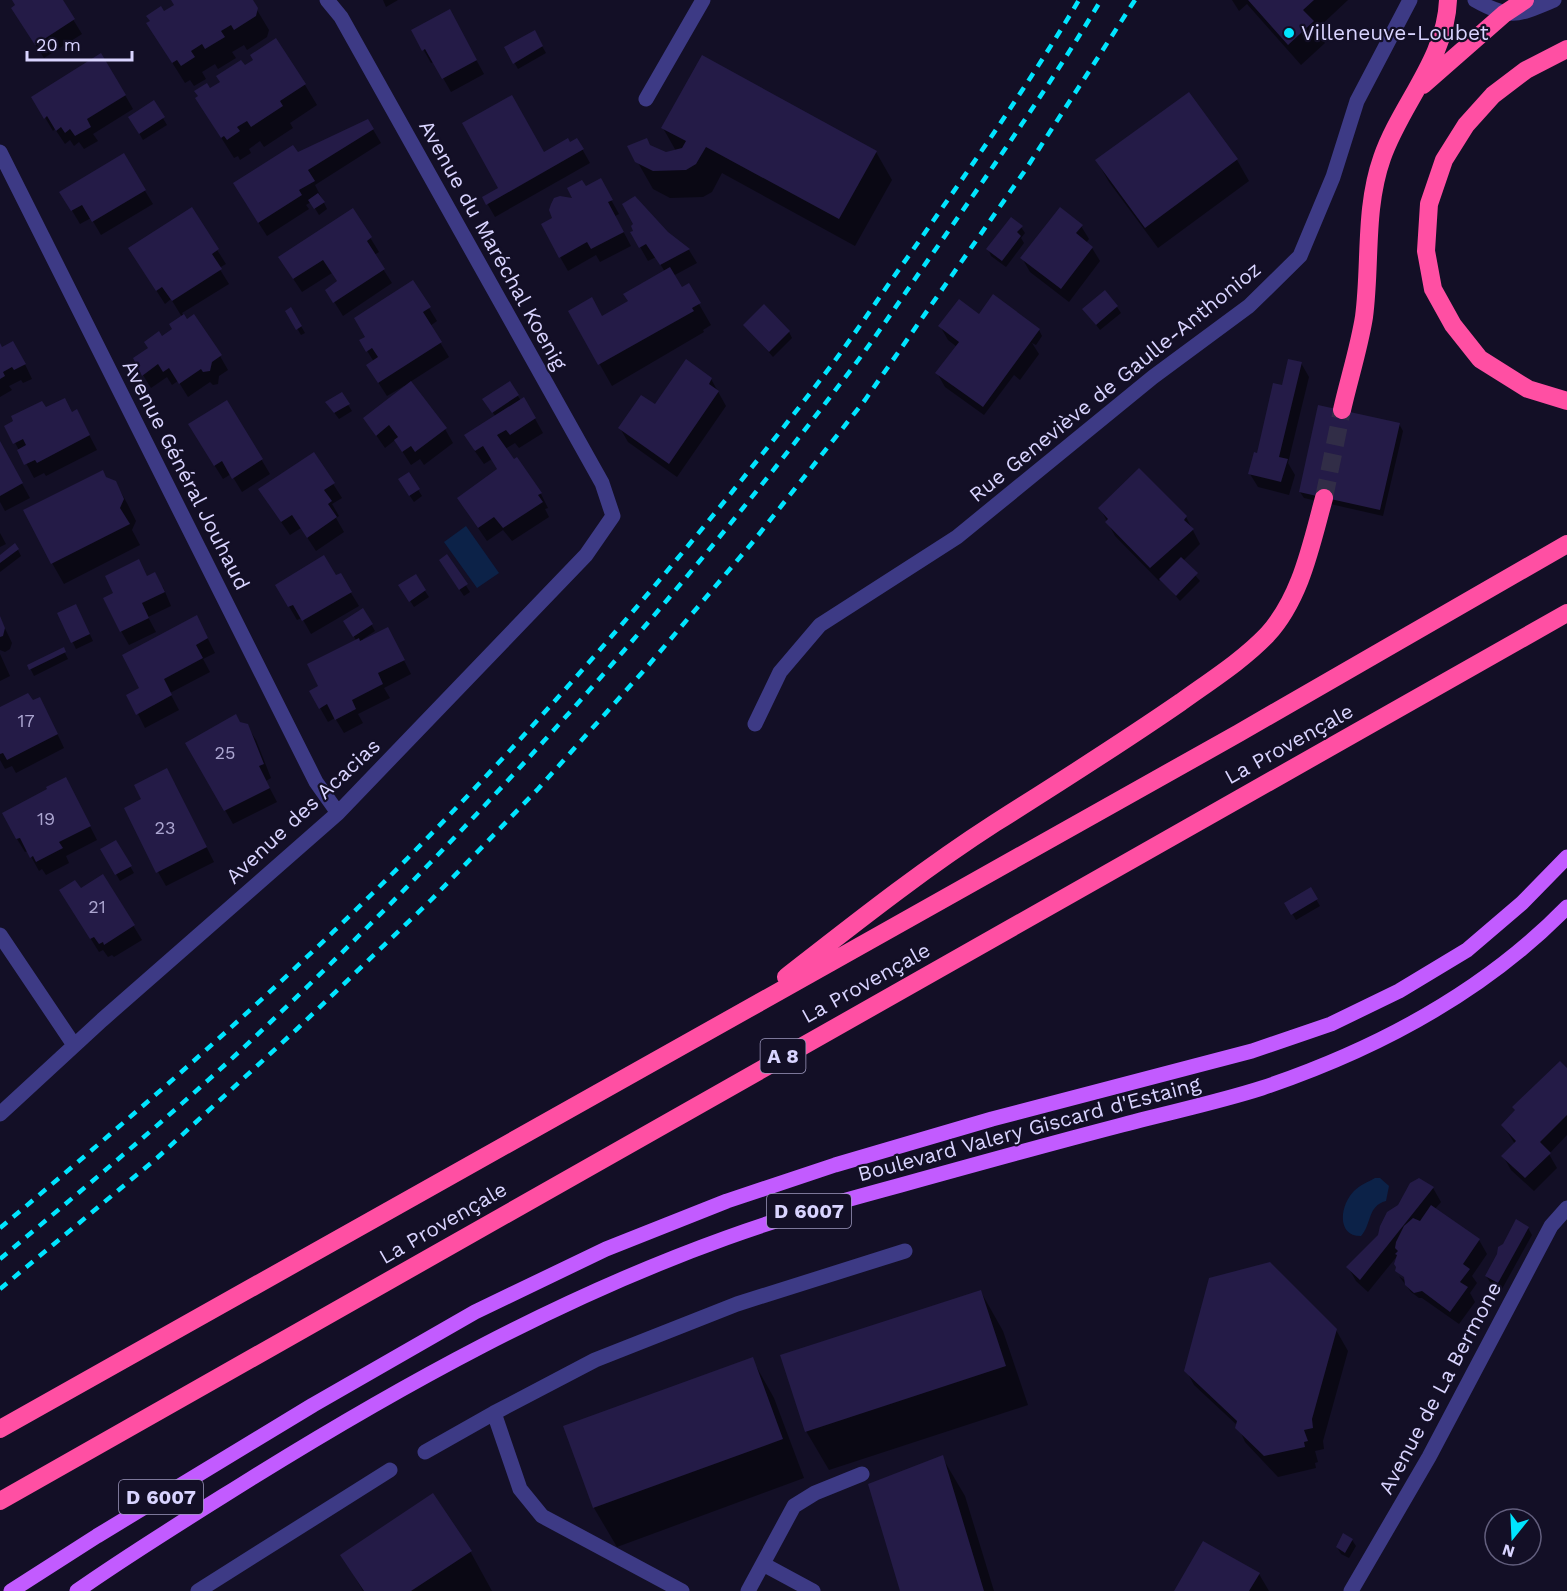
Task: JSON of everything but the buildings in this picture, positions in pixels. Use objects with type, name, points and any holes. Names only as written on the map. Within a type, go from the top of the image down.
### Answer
[{"type":"highway","points":[[1342,410],[1364,316],[1372,200],[1381,160],[1396,123],[1418,89],[1440,40],[1448,15],[1448,0]]},
{"type":"highway","points":[[1418,89],[1504,14],[1525,0]]},
{"type":"highway","points":[[1567,49],[1518,76],[1493,95],[1466,125],[1444,160],[1429,204],[1426,251],[1432,289],[1453,325],[1480,359],[1528,388],[1567,401]]},
{"type":"highway","points":[[737,1015],[906,884],[992,825],[1110,751],[1238,661],[1268,634],[1289,604],[1305,568],[1324,498]]},
{"type":"highway","name":"La Provençale","points":[[0,1429],[1250,727],[1567,544]]},
{"type":"highway","name":"La Provençale","points":[[0,1501],[1567,613]]},
{"type":"main road","name":"Boulevard Valery Giscard d'Estaing","points":[[11,1591],[313,1405],[475,1312],[606,1249],[727,1201],[835,1165],[1036,1107],[1252,1050],[1331,1024],[1399,991],[1467,950],[1522,903],[1567,857]]},
{"type":"main road","name":"Boulevard Valery Giscard d'Estaing","points":[[77,1591],[116,1563],[336,1426],[499,1336],[625,1276],[728,1237],[838,1202],[1258,1089],[1338,1061],[1414,1023],[1491,974],[1547,928],[1567,907]]},
{"type":"street","name":"Avenue du Maréchal Koenig","points":[[327,0],[341,18],[602,483],[613,516]]},
{"type":"street","points":[[646,99],[702,0]]},
{"type":"street","name":"Rue Geneviève de Gaulle-Anthonioz","points":[[754,724],[780,672],[820,625],[957,537],[1153,377],[1249,306],[1300,256],[1333,177],[1357,101],[1410,0]]},
{"type":"street","points":[[1475,0],[1504,14],[1519,13],[1554,0]]},
{"type":"street","name":"Avenue Général Jouhaud","points":[[0,152],[316,782],[338,813]]},
{"type":"street","name":"Avenue des Acacias","points":[[0,1114],[74,1045],[338,813],[586,555],[613,516]]},
{"type":"street","points":[[0,935],[74,1045]]},
{"type":"street","name":"Avenue de La Bermone","points":[[1351,1591],[1429,1457],[1551,1226],[1567,1208]]},
{"type":"street","points":[[425,1452],[595,1360],[726,1308],[905,1251]]},
{"type":"street","points":[[494,1413],[520,1489],[542,1516],[682,1591]]},
{"type":"street","points":[[198,1591],[390,1470]]},
{"type":"street","points":[[748,1591],[794,1506],[815,1493],[862,1474]]},
{"type":"street","points":[[763,1564],[813,1591]]},
{"type":"water","points":[[466,526],[499,573],[477,588],[444,542]]},
{"type":"water","points":[[1375,1178],[1380,1178],[1389,1186],[1386,1201],[1380,1203],[1373,1211],[1361,1236],[1353,1235],[1344,1225],[1343,1211],[1349,1197],[1356,1189]]},
{"type":"tunnel","points":[[1324,498],[1342,410]]},
{"type":"railway","points":[[0,1228],[153,1097],[302,962],[455,810],[565,690],[723,503],[835,360],[997,128],[1079,0]]},
{"type":"railway","points":[[0,1259],[177,1108],[279,1014],[428,865],[572,710],[709,550],[852,368],[1019,128],[1101,0]]},
{"type":"railway","points":[[0,1289],[157,1158],[297,1029],[431,900],[538,789],[647,667],[752,543],[865,400],[1024,172],[1135,0]]},
{"type":"place","name":"Villeneuve-Loubet","points":[[1289,33]]}]
